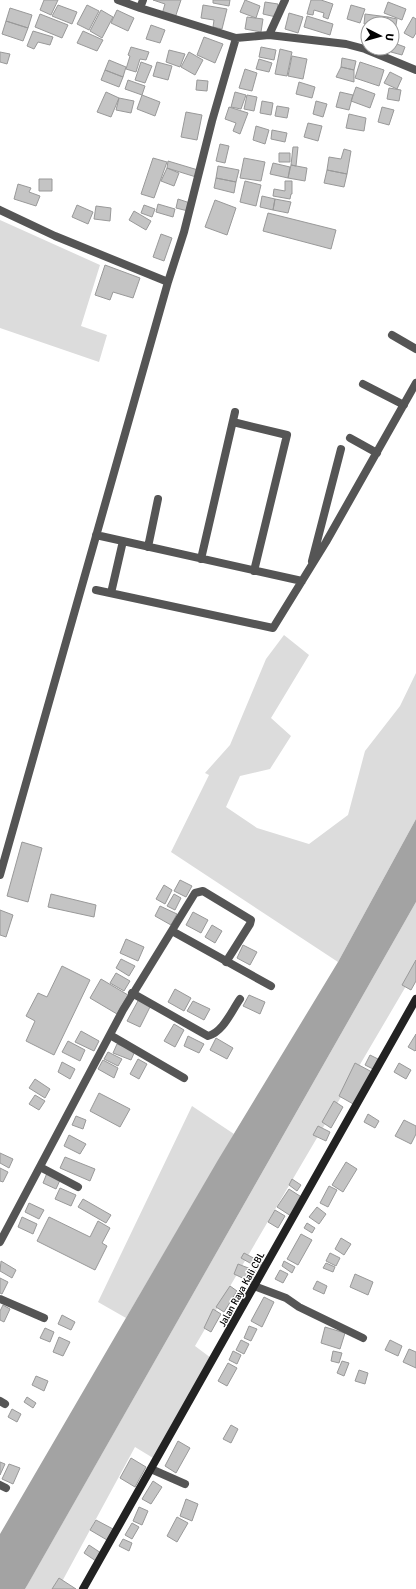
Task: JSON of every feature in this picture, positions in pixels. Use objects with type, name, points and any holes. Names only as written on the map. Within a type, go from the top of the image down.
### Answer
[{"type":"main road","name":"Jalan Raya Kali CBL","points":[[83,1589],[416,999]]},
{"type":"street","points":[[118,0],[236,38],[269,35],[356,46],[416,70]]},
{"type":"street","points":[[140,8],[143,0]]},
{"type":"street","points":[[269,35],[285,0]]},
{"type":"street","points":[[0,874],[168,282],[184,232],[212,121],[236,38]]},
{"type":"street","points":[[0,210],[55,236],[168,282]]},
{"type":"street","points":[[392,336],[416,349]]},
{"type":"street","points":[[96,590],[273,628],[310,568],[416,383]]},
{"type":"street","points":[[363,384],[404,405]]},
{"type":"street","points":[[201,559],[235,412]]},
{"type":"street","points":[[233,422],[286,435],[254,571]]},
{"type":"street","points":[[350,438],[376,453]]},
{"type":"street","points":[[310,568],[341,449]]},
{"type":"street","points":[[148,547],[158,500]]},
{"type":"street","points":[[96,536],[302,581]]},
{"type":"street","points":[[111,593],[123,541]]},
{"type":"street","points":[[0,1242],[132,993],[195,893],[203,891],[251,920],[226,962]]},
{"type":"street","points":[[172,931],[271,986]]},
{"type":"street","points":[[132,993],[208,1036],[215,1034],[221,1028],[240,999]]},
{"type":"street","points":[[110,1034],[184,1078]]},
{"type":"street","points":[[40,1167],[78,1187]]},
{"type":"street","points":[[254,1286],[286,1298],[300,1307],[363,1338]]},
{"type":"street","points":[[0,1299],[44,1318]]},
{"type":"street","points":[[151,1469],[185,1484]]},
{"type":"shaded area","points":[[0,220],[100,265],[81,326],[107,335],[99,362],[0,328]]},
{"type":"shaded area","points":[[284,635],[309,655],[271,718],[291,736],[270,769],[240,776],[226,807],[257,828],[309,844],[348,815],[365,751],[400,706],[416,673],[416,819],[338,962],[171,852],[209,775],[205,773],[230,745],[266,659]]},
{"type":"shaded area","points":[[416,819],[416,902],[25,1589],[0,1589],[0,1534],[218,1160],[338,962]]},
{"type":"shaded area","points":[[416,902],[416,969],[195,1346],[211,1358],[158,1461],[135,1447],[58,1589],[25,1589]]},
{"type":"shaded area","points":[[192,1106],[234,1134],[126,1318],[98,1302]]},
{"type":"building","points":[[44,0],[58,0],[51,15],[40,10]]},
{"type":"building","points":[[153,0],[181,0],[175,18],[162,14],[165,4]]},
{"type":"building","points":[[213,0],[230,0],[229,6],[213,3]]},
{"type":"building","points":[[245,0],[260,6],[256,18],[240,12]]},
{"type":"building","points":[[311,0],[321,0],[333,4],[328,19],[323,17],[324,13],[314,10],[313,15],[307,14]]},
{"type":"building","points":[[265,2],[278,4],[276,17],[263,14]]},
{"type":"building","points":[[388,2],[406,9],[402,20],[400,19],[400,16],[392,16],[384,13]]},
{"type":"building","points":[[58,5],[77,12],[72,24],[52,16]]},
{"type":"building","points":[[87,5],[99,11],[89,30],[77,24]]},
{"type":"building","points":[[203,5],[227,9],[222,29],[213,27],[214,20],[201,18]]},
{"type":"building","points":[[351,5],[365,9],[362,16],[360,16],[360,23],[347,19]]},
{"type":"building","points":[[10,8],[32,15],[28,28],[6,21]]},
{"type":"building","points":[[101,10],[113,17],[102,38],[90,31]]},
{"type":"building","points":[[117,10],[134,18],[128,31],[111,23]]},
{"type":"building","points":[[289,13],[303,17],[298,33],[285,29]]},
{"type":"building","points":[[40,14],[68,25],[62,38],[35,27]]},
{"type":"building","points":[[365,14],[380,16],[365,16]]},
{"type":"building","points":[[307,16],[333,24],[330,35],[304,27]]},
{"type":"building","points":[[247,17],[263,19],[261,32],[245,29]]},
{"type":"building","points":[[413,17],[416,19],[416,33],[413,38],[404,33]]},
{"type":"building","points":[[6,21],[28,28],[23,41],[2,34]]},
{"type":"building","points":[[151,25],[165,30],[160,43],[146,39]]},
{"type":"building","points":[[33,31],[53,37],[50,45],[38,42],[34,49],[27,46]]},
{"type":"building","points":[[83,31],[103,40],[97,51],[77,43]]},
{"type":"building","points":[[204,37],[223,44],[215,63],[197,55]]},
{"type":"building","points":[[400,45],[405,47],[402,55],[400,54]]},
{"type":"building","points":[[131,47],[149,52],[146,60],[140,59],[136,72],[126,69]]},
{"type":"building","points":[[261,47],[276,50],[274,60],[259,57]]},
{"type":"building","points":[[280,49],[292,52],[287,76],[275,74]]},
{"type":"building","points":[[169,50],[185,54],[180,67],[166,62]]},
{"type":"building","points":[[0,52],[10,54],[7,64],[0,62]]},
{"type":"building","points":[[189,52],[203,60],[195,75],[181,67]]},
{"type":"building","points":[[292,56],[307,59],[303,79],[288,76]]},
{"type":"building","points":[[342,58],[356,61],[354,70],[341,67]]},
{"type":"building","points":[[259,59],[272,63],[269,72],[256,69]]},
{"type":"building","points":[[109,60],[126,67],[123,77],[105,70]]},
{"type":"building","points":[[141,62],[152,66],[145,83],[135,80]]},
{"type":"building","points":[[157,62],[172,66],[168,80],[153,76]]},
{"type":"building","points":[[360,62],[384,70],[379,86],[355,78]]},
{"type":"building","points":[[341,67],[354,70],[354,82],[336,77]]},
{"type":"building","points":[[245,69],[257,73],[252,91],[239,88]]},
{"type":"building","points":[[105,70],[123,77],[119,87],[101,80]]},
{"type":"building","points":[[390,72],[402,78],[397,89],[384,83]]},
{"type":"building","points":[[128,80],[145,86],[142,95],[125,89]]},
{"type":"building","points":[[197,80],[208,81],[207,91],[196,90]]},
{"type":"building","points":[[299,82],[315,87],[312,98],[296,94]]},
{"type":"building","points":[[356,87],[375,94],[370,108],[351,101]]},
{"type":"building","points":[[389,88],[401,90],[399,101],[387,99]]},
{"type":"building","points":[[106,92],[119,98],[111,117],[97,112]]},
{"type":"building","points":[[235,92],[246,95],[241,109],[231,107]]},
{"type":"building","points":[[340,92],[353,95],[349,110],[336,107]]},
{"type":"building","points":[[142,95],[160,102],[155,116],[137,109]]},
{"type":"building","points":[[247,95],[257,97],[254,111],[244,109]]},
{"type":"building","points":[[119,98],[134,101],[131,113],[116,110]]},
{"type":"building","points":[[262,101],[273,103],[271,115],[260,113]]},
{"type":"building","points":[[316,101],[327,104],[323,117],[313,114]]},
{"type":"building","points":[[277,106],[289,108],[287,118],[275,116]]},
{"type":"building","points":[[229,107],[248,113],[240,134],[233,131],[236,123],[225,119]]},
{"type":"building","points":[[382,107],[394,110],[389,125],[378,122]]},
{"type":"building","points":[[186,112],[202,115],[197,140],[181,137]]},
{"type":"building","points":[[349,114],[366,118],[364,131],[346,128]]},
{"type":"building","points":[[308,123],[322,126],[318,141],[304,137]]},
{"type":"building","points":[[256,126],[269,130],[265,144],[253,140]]},
{"type":"building","points":[[272,130],[287,133],[285,142],[271,139]]},
{"type":"building","points":[[220,144],[229,146],[225,163],[216,161]]},
{"type":"building","points":[[293,147],[298,147],[296,166],[291,165]]},
{"type":"building","points":[[344,149],[351,151],[347,174],[327,170],[329,157],[341,159]]},
{"type":"building","points":[[279,153],[290,153],[290,162],[279,162]]},
{"type":"building","points":[[153,158],[167,162],[154,198],[141,194]]},
{"type":"building","points":[[244,158],[265,162],[261,181],[240,178]]},
{"type":"building","points":[[168,161],[198,170],[196,177],[167,168]]},
{"type":"building","points":[[273,163],[290,167],[288,178],[270,174]]},
{"type":"building","points":[[291,165],[307,168],[305,181],[288,178]]},
{"type":"building","points":[[218,166],[239,170],[236,182],[216,178]]},
{"type":"building","points":[[167,168],[179,173],[174,186],[161,181]]},
{"type":"building","points":[[327,170],[347,174],[344,187],[324,183]]},
{"type":"building","points":[[216,178],[236,182],[234,193],[214,188]]},
{"type":"building","points":[[39,179],[52,179],[52,191],[39,191]]},
{"type":"building","points":[[245,181],[261,185],[256,206],[240,202]]},
{"type":"building","points":[[285,181],[292,181],[292,194],[290,199],[273,196],[274,189],[285,191]]},
{"type":"building","points":[[18,184],[31,188],[29,192],[40,196],[36,206],[14,199]]},
{"type":"building","points":[[262,196],[275,199],[273,210],[260,207]]},
{"type":"building","points":[[178,199],[190,203],[188,211],[176,208]]},
{"type":"building","points":[[275,199],[291,202],[288,213],[273,210]]},
{"type":"building","points":[[215,200],[236,208],[227,235],[205,227]]},
{"type":"building","points":[[158,204],[175,209],[173,217],[156,212]]},
{"type":"building","points":[[77,205],[93,212],[88,224],[72,217]]},
{"type":"building","points":[[144,205],[155,209],[152,217],[141,213]]},
{"type":"building","points":[[96,206],[111,208],[110,221],[94,219]]},
{"type":"building","points":[[134,211],[151,221],[146,230],[129,220]]},
{"type":"building","points":[[268,213],[336,230],[331,249],[263,231]]},
{"type":"building","points":[[161,234],[172,238],[164,261],[153,257]]},
{"type":"building","points":[[105,265],[140,278],[133,298],[113,292],[110,300],[95,295]]},
{"type":"building","points":[[22,842],[42,848],[28,902],[7,896]]},
{"type":"building","points":[[180,880],[192,886],[186,897],[174,891]]},
{"type":"building","points":[[164,885],[172,890],[165,904],[156,899]]},
{"type":"building","points":[[51,894],[96,905],[94,917],[48,907]]},
{"type":"building","points":[[174,894],[181,898],[175,910],[167,906]]},
{"type":"building","points":[[160,906],[177,914],[171,925],[155,916]]},
{"type":"building","points":[[0,910],[13,915],[6,937],[0,935]]},
{"type":"building","points":[[193,912],[208,920],[201,933],[186,925]]},
{"type":"building","points":[[212,925],[222,931],[215,943],[205,937]]},
{"type":"building","points":[[126,939],[144,947],[138,961],[120,953]]},
{"type":"building","points":[[243,945],[257,952],[250,965],[237,958]]},
{"type":"building","points":[[121,959],[135,966],[129,976],[116,968]]},
{"type":"building","points":[[416,960],[416,981],[411,990],[402,985]]},
{"type":"building","points":[[62,966],[90,980],[54,1055],[26,1041],[35,1021],[26,1016],[38,993],[47,997]]},
{"type":"building","points":[[116,973],[130,981],[124,991],[110,983]]},
{"type":"building","points":[[101,979],[128,995],[117,1014],[90,998]]},
{"type":"building","points":[[175,989],[191,998],[184,1011],[168,1002]]},
{"type":"building","points":[[249,995],[265,1002],[260,1014],[243,1006]]},
{"type":"building","points":[[139,999],[151,1005],[140,1027],[127,1021]]},
{"type":"building","points":[[193,1001],[210,1009],[204,1020],[187,1011]]},
{"type":"building","points":[[174,1024],[184,1030],[175,1047],[164,1041]]},
{"type":"building","points":[[81,1031],[99,1041],[94,1051],[75,1042]]},
{"type":"building","points":[[416,1034],[416,1050],[415,1051],[408,1047]]},
{"type":"building","points":[[188,1036],[204,1044],[199,1053],[184,1046]]},
{"type":"building","points":[[216,1038],[233,1048],[227,1059],[210,1050]]},
{"type":"building","points":[[68,1041],[85,1050],[80,1061],[62,1052]]},
{"type":"building","points":[[117,1044],[135,1051],[131,1060],[113,1053]]},
{"type":"building","points":[[108,1052],[122,1059],[118,1066],[104,1059]]},
{"type":"building","points":[[370,1055],[378,1059],[373,1069],[365,1065]]},
{"type":"building","points":[[138,1059],[147,1064],[139,1079],[130,1074]]},
{"type":"building","points":[[103,1060],[118,1068],[114,1078],[98,1069]]},
{"type":"building","points":[[62,1062],[75,1069],[70,1079],[58,1072]]},
{"type":"building","points":[[355,1063],[372,1072],[355,1105],[339,1096]]},
{"type":"building","points":[[399,1063],[411,1070],[406,1079],[394,1072]]},
{"type":"building","points":[[35,1079],[50,1089],[45,1098],[29,1088]]},
{"type":"building","points":[[99,1093],[130,1109],[120,1127],[90,1111]]},
{"type":"building","points":[[35,1095],[45,1101],[39,1110],[29,1104]]},
{"type":"building","points":[[334,1101],[343,1107],[331,1128],[322,1122]]},
{"type":"building","points":[[368,1114],[379,1121],[375,1128],[364,1122]]},
{"type":"building","points":[[76,1116],[86,1120],[83,1129],[72,1125]]},
{"type":"building","points":[[404,1120],[416,1126],[416,1134],[411,1144],[395,1136]]},
{"type":"building","points":[[318,1126],[330,1132],[326,1141],[313,1135]]},
{"type":"building","points":[[69,1135],[86,1144],[80,1154],[64,1146]]},
{"type":"building","points":[[0,1153],[13,1159],[9,1168],[0,1163]]},
{"type":"building","points":[[65,1157],[95,1169],[90,1181],[60,1168]]},
{"type":"building","points":[[346,1162],[357,1169],[343,1192],[332,1185]]},
{"type":"building","points":[[0,1168],[8,1172],[3,1182],[0,1181]]},
{"type":"building","points":[[47,1173],[61,1178],[56,1189],[43,1183]]},
{"type":"building","points":[[292,1179],[301,1185],[297,1191],[289,1185]]},
{"type":"building","points":[[329,1186],[337,1190],[328,1207],[320,1203]]},
{"type":"building","points":[[60,1188],[76,1195],[71,1206],[55,1199]]},
{"type":"building","points":[[289,1189],[303,1198],[291,1216],[277,1207]]},
{"type":"building","points":[[83,1199],[111,1215],[106,1223],[78,1207]]},
{"type":"building","points":[[29,1203],[44,1210],[39,1219],[25,1212]]},
{"type":"building","points":[[317,1207],[326,1214],[319,1224],[309,1217]]},
{"type":"building","points":[[275,1210],[285,1216],[278,1228],[268,1222]]},
{"type":"building","points":[[22,1217],[37,1224],[33,1234],[18,1227]]},
{"type":"building","points":[[49,1217],[90,1237],[98,1221],[110,1228],[102,1243],[107,1246],[95,1270],[37,1241]]},
{"type":"building","points":[[307,1223],[315,1228],[312,1233],[304,1228]]},
{"type":"building","points":[[301,1234],[312,1240],[298,1265],[287,1259]]},
{"type":"building","points":[[341,1238],[351,1244],[344,1255],[335,1249]]},
{"type":"building","points":[[244,1253],[263,1263],[259,1268],[241,1258]]},
{"type":"building","points":[[330,1253],[340,1258],[336,1266],[326,1261]]},
{"type":"building","points":[[1,1261],[16,1270],[12,1278],[0,1271]]},
{"type":"building","points":[[284,1261],[295,1267],[292,1273],[282,1266]]},
{"type":"building","points":[[326,1263],[335,1267],[333,1272],[323,1268]]},
{"type":"building","points":[[238,1264],[256,1271],[251,1282],[234,1274]]},
{"type":"building","points":[[280,1270],[288,1274],[283,1283],[275,1279]]},
{"type":"building","points":[[355,1274],[373,1282],[368,1295],[350,1287]]},
{"type":"building","points":[[0,1278],[8,1282],[2,1294],[0,1293]]},
{"type":"building","points":[[317,1281],[327,1286],[324,1294],[313,1289]]},
{"type":"building","points":[[230,1286],[237,1291],[224,1312],[216,1307]]},
{"type":"building","points":[[264,1297],[274,1302],[262,1327],[251,1321]]},
{"type":"building","points":[[3,1305],[10,1309],[4,1322],[0,1320],[0,1311]]},
{"type":"building","points":[[213,1309],[221,1314],[211,1332],[204,1328]]},
{"type":"building","points":[[62,1315],[75,1322],[71,1330],[58,1324]]},
{"type":"building","points":[[249,1326],[257,1329],[251,1341],[244,1338]]},
{"type":"building","points":[[325,1327],[345,1333],[340,1349],[321,1343]]},
{"type":"building","points":[[45,1328],[54,1332],[50,1342],[40,1338]]},
{"type":"building","points":[[59,1337],[70,1342],[63,1356],[53,1352]]},
{"type":"building","points":[[241,1340],[249,1344],[244,1354],[236,1350]]},
{"type":"building","points":[[390,1340],[402,1346],[398,1356],[385,1350]]},
{"type":"building","points":[[409,1349],[416,1352],[416,1368],[403,1362]]},
{"type":"building","points":[[233,1351],[241,1355],[237,1364],[229,1360]]},
{"type":"building","points":[[333,1351],[342,1353],[339,1363],[331,1361]]},
{"type":"building","points":[[342,1361],[349,1363],[344,1376],[337,1373]]},
{"type":"building","points":[[228,1363],[237,1368],[227,1386],[218,1381]]},
{"type":"building","points":[[359,1370],[368,1373],[365,1384],[355,1381]]},
{"type":"building","points":[[36,1376],[48,1381],[44,1391],[32,1385]]},
{"type":"building","points":[[27,1397],[36,1403],[33,1408],[24,1402]]},
{"type":"building","points":[[12,1409],[21,1414],[17,1422],[8,1417]]},
{"type":"building","points":[[231,1425],[238,1429],[231,1443],[223,1439]]},
{"type":"building","points":[[178,1441],[190,1448],[176,1473],[165,1466]]},
{"type":"building","points":[[131,1458],[146,1467],[135,1487],[120,1478]]},
{"type":"building","points":[[0,1462],[5,1464],[0,1475]]},
{"type":"building","points":[[9,1464],[20,1468],[13,1484],[2,1479]]},
{"type":"building","points":[[153,1481],[162,1487],[151,1504],[142,1499]]},
{"type":"building","points":[[186,1499],[198,1504],[192,1521],[180,1516]]},
{"type":"building","points":[[139,1507],[148,1511],[142,1525],[133,1521]]},
{"type":"building","points":[[177,1517],[188,1523],[177,1542],[167,1536]]},
{"type":"building","points":[[96,1520],[113,1529],[107,1540],[90,1530]]},
{"type":"building","points":[[132,1523],[139,1527],[132,1539],[125,1535]]},
{"type":"building","points":[[123,1539],[132,1543],[129,1551],[119,1546]]},
{"type":"building","points":[[89,1545],[101,1553],[96,1561],[84,1553]]},
{"type":"building","points":[[59,1578],[76,1589],[52,1589]]}]
